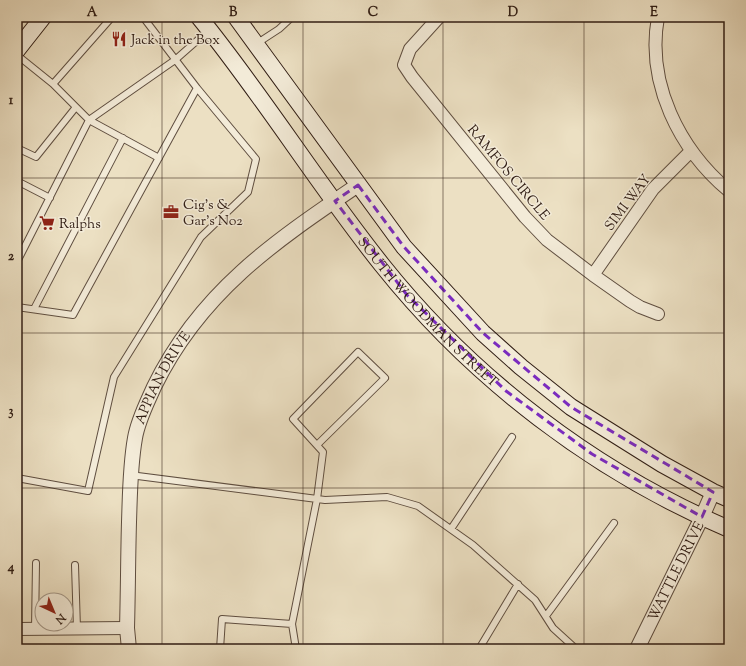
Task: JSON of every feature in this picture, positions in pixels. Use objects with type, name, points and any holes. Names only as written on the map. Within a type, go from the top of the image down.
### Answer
[{"type":"main road","points":[[17,50],[43,17]]},
{"type":"main road","name":"SOUTH WOODMAN STREET","points":[[199,17],[255,87],[335,201],[382,264],[407,295],[456,345],[506,391],[545,422],[592,454],[642,485],[702,517],[729,529]]},
{"type":"main road","name":"SOUTH WOODMAN STREET","points":[[236,17],[404,247],[434,282],[483,333],[521,367],[571,407],[712,492],[729,499]]},
{"type":"street","name":"RAMFOS CIRCLE","points":[[439,17],[410,49],[404,65],[412,77],[525,217],[547,240],[593,276],[640,307],[658,314]]},
{"type":"street","points":[[658,17],[656,41],[659,74],[673,121],[691,151],[703,166],[729,191]]},
{"type":"street","name":"SIMI WAY","points":[[593,276],[653,189],[691,151]]},
{"type":"street","name":"APPIAN DRIVE","points":[[129,649],[127,628],[130,474],[135,437],[149,399],[169,360],[196,319],[229,282],[247,266],[358,185]]},
{"type":"street","name":"WATTLE DRIVE","points":[[637,649],[702,517],[712,492]]},
{"type":"street","points":[[17,628],[34,629]]},
{"type":"street","points":[[77,629],[127,628]]},
{"type":"lane","points":[[53,84],[112,17]]},
{"type":"lane","points":[[17,478],[88,491],[114,377],[201,237],[248,192],[256,159],[197,88],[142,17]]},
{"type":"lane","points":[[256,44],[279,29],[292,17]]},
{"type":"lane","points":[[17,262],[89,120],[176,60],[210,30]]},
{"type":"lane","points":[[17,55],[53,84],[89,120],[159,158]]},
{"type":"lane","points":[[17,307],[74,315],[197,88]]},
{"type":"lane","points":[[17,148],[36,158],[76,107]]},
{"type":"lane","points":[[34,309],[123,138]]},
{"type":"lane","points":[[17,181],[50,198]]},
{"type":"lane","points":[[296,649],[292,624],[317,499],[324,452],[317,445],[293,419],[358,352],[385,378],[317,445]]},
{"type":"lane","points":[[451,529],[512,437]]},
{"type":"lane","points":[[130,474],[317,499],[387,497],[418,506],[473,545],[518,584],[535,600],[553,628],[576,649]]},
{"type":"lane","points":[[546,616],[614,523]]},
{"type":"lane","points":[[36,563],[36,592]]},
{"type":"lane","points":[[75,565],[77,629]]},
{"type":"lane","points":[[479,649],[518,584]]},
{"type":"lane","points":[[220,649],[222,619],[292,624]]},
{"type":"highlighted area","points":[[358,185],[404,247],[483,333],[571,407],[713,492],[702,517],[592,454],[506,391],[407,295],[335,201]]},
{"type":"place","name":"Jack in the Box","points":[[119,39]]},
{"type":"place","name":"Cig's & Gar's No2","points":[[171,212]]},
{"type":"place","name":"Ralphs","points":[[47,223]]}]
